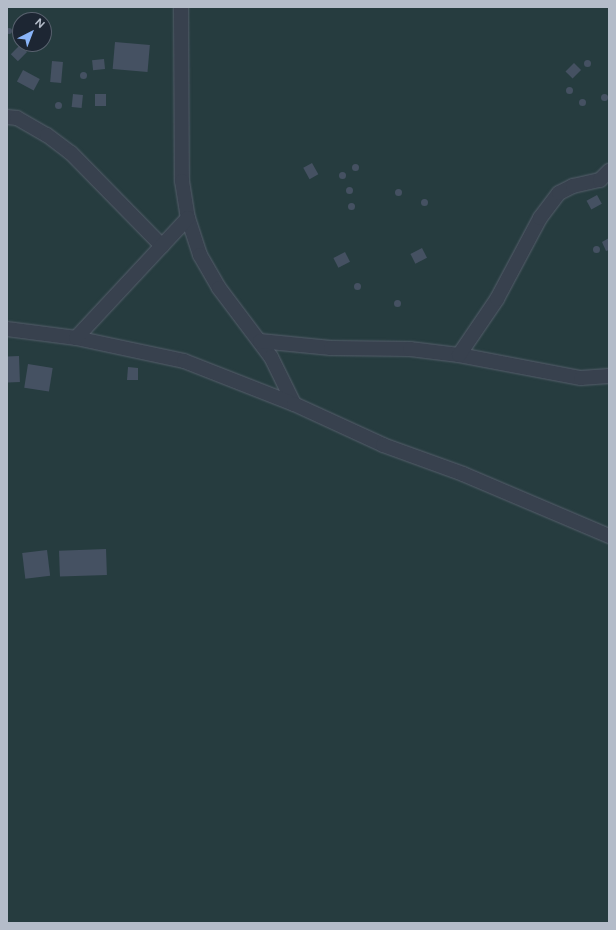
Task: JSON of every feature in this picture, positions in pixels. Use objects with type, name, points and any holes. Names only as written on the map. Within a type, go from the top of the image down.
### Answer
[{"type":"street","points":[[181,7],[182,181],[188,218],[204,262],[219,288],[271,357],[294,404]]},
{"type":"street","points":[[7,117],[17,118],[35,128],[71,153],[162,246]]},
{"type":"street","points":[[459,355],[497,299],[540,218],[559,193],[573,186],[600,180],[609,171]]},
{"type":"street","points":[[76,338],[188,218]]},
{"type":"street","points":[[7,329],[76,338],[184,361],[294,404],[383,445],[470,477],[609,536]]},
{"type":"street","points":[[260,341],[331,348],[410,349],[459,355],[580,378],[609,376]]},
{"type":"green space","points":[[7,7],[609,7],[609,923],[7,923]]},
{"type":"building","points":[[7,29],[11,29],[11,33],[7,33]]},
{"type":"building","points":[[115,42],[150,45],[148,72],[113,69]]},
{"type":"building","points":[[13,52],[27,52],[27,52],[18,61],[11,54]]},
{"type":"building","points":[[104,59],[105,69],[93,70],[92,60]]},
{"type":"building","points":[[587,60],[590,63],[587,66],[584,63]]},
{"type":"building","points":[[52,61],[63,62],[61,83],[50,82]]},
{"type":"building","points":[[574,63],[581,70],[573,79],[566,71]]},
{"type":"building","points":[[23,70],[40,79],[34,90],[17,81]]},
{"type":"building","points":[[83,72],[86,75],[83,78],[80,75]]},
{"type":"building","points":[[569,87],[572,90],[569,93],[566,90]]},
{"type":"building","points":[[73,94],[83,95],[82,108],[72,107]]},
{"type":"building","points":[[95,94],[106,94],[106,106],[95,106]]},
{"type":"building","points":[[604,94],[607,97],[604,100],[601,97]]},
{"type":"building","points":[[582,99],[585,102],[582,105],[579,102]]},
{"type":"building","points":[[58,102],[61,105],[58,108],[55,105]]},
{"type":"building","points":[[312,163],[318,174],[310,179],[303,168]]},
{"type":"building","points":[[355,164],[358,167],[355,170],[352,167]]},
{"type":"building","points":[[342,172],[345,175],[342,178],[339,175]]},
{"type":"building","points":[[349,187],[352,190],[349,193],[346,190]]},
{"type":"building","points":[[398,189],[401,192],[398,195],[395,192]]},
{"type":"building","points":[[597,195],[602,204],[591,210],[587,201]]},
{"type":"building","points":[[424,199],[427,202],[424,205],[421,202]]},
{"type":"building","points":[[351,203],[354,206],[351,209],[348,206]]},
{"type":"building","points":[[609,238],[609,250],[606,251],[602,242]]},
{"type":"building","points":[[596,246],[599,249],[596,252],[593,249]]},
{"type":"building","points":[[422,248],[427,258],[415,264],[410,254]]},
{"type":"building","points":[[345,252],[350,262],[338,268],[333,258]]},
{"type":"building","points":[[357,283],[360,286],[357,289],[354,286]]},
{"type":"building","points":[[397,300],[400,303],[397,306],[394,303]]},
{"type":"building","points":[[7,356],[19,356],[20,382],[8,382]]},
{"type":"building","points":[[28,364],[53,368],[49,392],[24,388]]},
{"type":"building","points":[[128,367],[138,368],[138,380],[127,380]]},
{"type":"building","points":[[106,549],[107,575],[60,577],[59,551]]},
{"type":"building","points":[[47,550],[50,576],[25,579],[22,553]]}]
